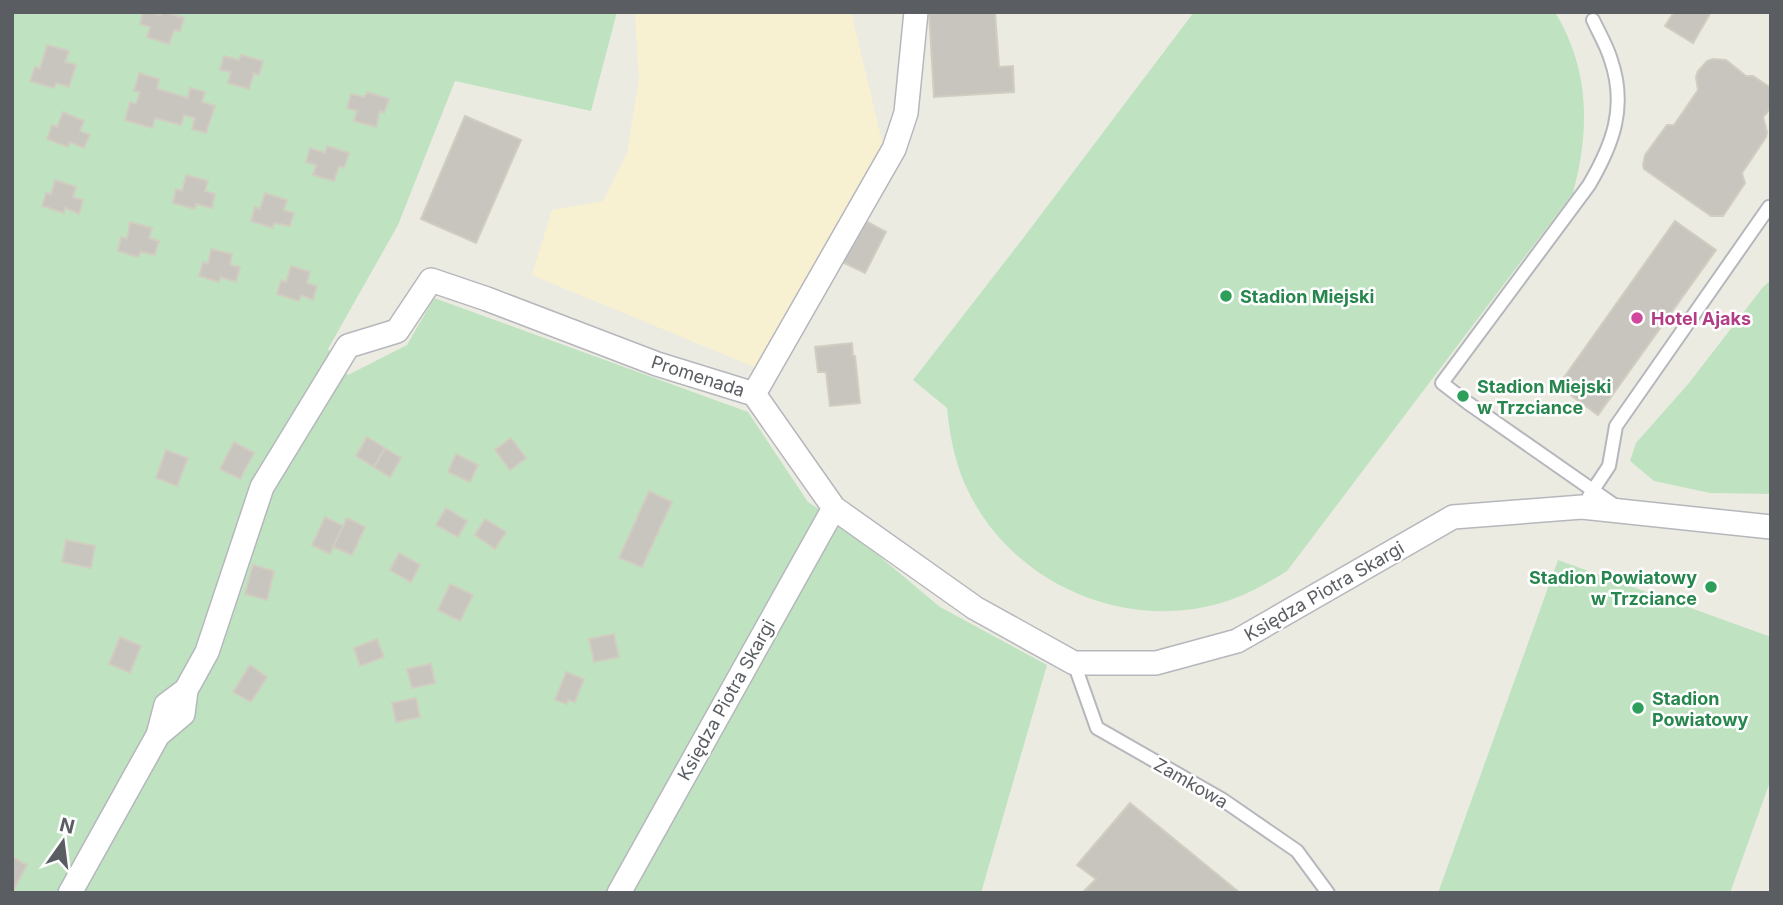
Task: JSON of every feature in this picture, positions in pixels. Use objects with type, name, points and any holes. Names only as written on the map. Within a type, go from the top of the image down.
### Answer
[{"type":"street","name":"Promenada","points":[[70,893],[158,735],[183,714],[186,690],[207,652],[262,487],[348,345],[397,331],[431,280],[657,364],[754,394],[894,149],[906,113],[916,12]]},
{"type":"street","name":"Księdza Piotra Skargi","points":[[754,394],[834,508],[975,608],[1074,663],[1156,663],[1237,641],[1453,517],[1587,499],[1623,511],[1771,527]]},
{"type":"street","name":"Księdza Piotra Skargi","points":[[619,893],[834,508]]},
{"type":"lane","points":[[1593,20],[1612,60],[1619,98],[1614,135],[1603,162],[1589,186],[1442,383],[1587,499],[1609,466],[1616,426],[1769,207]]},
{"type":"lane","name":"Zamkowa","points":[[1074,663],[1097,728],[1223,800],[1297,851],[1328,893]]},
{"type":"green space","points":[[12,12],[617,12],[591,111],[455,81],[398,225],[328,349],[348,375],[407,345],[434,298],[748,412],[808,502],[841,524],[940,607],[1047,665],[981,893],[12,893]]},
{"type":"green space","name":"Stadion Miejski","points":[[1194,12],[1555,12],[1567,34],[1581,78],[1584,123],[1579,169],[1573,193],[1287,571],[1253,591],[1230,600],[1193,609],[1155,611],[1117,606],[1081,595],[1048,578],[1017,555],[991,528],[965,485],[954,453],[947,408],[913,380]]},
{"type":"green space","points":[[1771,280],[1771,494],[1710,493],[1654,481],[1630,461],[1636,443],[1689,383]]},
{"type":"green space","name":"Stadion Powiatowy","points":[[1558,560],[1771,637],[1771,779],[1730,893],[1438,893]]},
{"type":"sand","points":[[635,12],[851,12],[883,146],[757,368],[532,275],[552,210],[603,201],[627,153],[639,79]]},
{"type":"building","points":[[143,12],[160,16],[161,12],[165,12],[184,18],[180,31],[174,30],[169,44],[147,37],[150,27],[140,24]]},
{"type":"building","points":[[929,12],[995,12],[999,67],[1013,66],[1014,92],[934,97]]},
{"type":"building","points":[[1674,12],[1711,12],[1693,43],[1665,26]]},
{"type":"building","points":[[47,45],[69,51],[65,62],[76,65],[69,87],[56,83],[54,88],[30,81],[35,67],[40,69]]},
{"type":"building","points":[[241,55],[263,61],[259,75],[254,73],[249,89],[228,83],[231,72],[220,70],[224,56],[239,60]]},
{"type":"building","points":[[1726,60],[1746,76],[1753,76],[1771,88],[1771,108],[1763,117],[1766,137],[1742,173],[1745,183],[1723,216],[1711,216],[1644,169],[1643,165],[1645,155],[1667,125],[1674,125],[1698,90],[1698,71],[1707,61]]},
{"type":"building","points":[[139,73],[159,79],[157,89],[188,98],[190,88],[205,92],[202,102],[215,106],[206,133],[192,129],[195,118],[184,115],[181,125],[155,118],[152,128],[125,120],[130,102],[136,104],[140,92],[134,91]]},
{"type":"building","points":[[367,92],[389,99],[384,113],[380,111],[376,127],[354,121],[357,111],[347,108],[351,94],[365,97]]},
{"type":"building","points":[[63,112],[84,121],[80,131],[90,135],[84,148],[70,142],[68,147],[47,139],[52,125],[57,127]]},
{"type":"building","points":[[465,116],[521,140],[476,243],[421,219]]},
{"type":"building","points":[[327,146],[349,153],[344,168],[339,166],[334,181],[313,175],[316,165],[306,162],[310,148],[325,153]]},
{"type":"building","points":[[186,175],[208,181],[205,191],[215,194],[212,208],[196,204],[195,209],[173,203],[176,189],[182,191]]},
{"type":"building","points":[[55,180],[76,187],[73,197],[83,200],[79,214],[65,208],[64,213],[42,206],[46,193],[51,194]]},
{"type":"building","points":[[265,193],[287,200],[284,210],[294,213],[290,226],[274,223],[273,228],[251,221],[255,207],[260,209]]},
{"type":"building","points":[[858,217],[886,232],[865,273],[836,259]]},
{"type":"building","name":"Hotel Ajaks","points":[[1675,221],[1716,250],[1598,415],[1558,386]]},
{"type":"building","points":[[130,222],[152,228],[149,238],[159,241],[155,255],[141,252],[138,257],[118,251],[121,237],[127,239]]},
{"type":"building","points":[[211,249],[232,254],[230,265],[240,267],[236,282],[221,277],[219,282],[199,276],[203,262],[208,264]]},
{"type":"building","points":[[291,266],[310,272],[307,283],[317,286],[313,300],[301,295],[299,301],[277,294],[281,280],[286,282]]},
{"type":"building","points":[[852,343],[860,403],[830,406],[826,372],[818,372],[815,347]]},
{"type":"building","points":[[367,437],[385,448],[374,467],[356,456]]},
{"type":"building","points":[[511,438],[526,458],[510,470],[495,450]]},
{"type":"building","points":[[234,442],[254,453],[240,479],[220,469]]},
{"type":"building","points":[[385,448],[401,458],[390,477],[374,467]]},
{"type":"building","points":[[166,450],[188,458],[177,486],[156,478]]},
{"type":"building","points":[[456,454],[478,465],[470,482],[448,472]]},
{"type":"building","points":[[649,491],[672,502],[642,567],[619,558]]},
{"type":"building","points":[[446,508],[467,521],[458,537],[436,525]]},
{"type":"building","points":[[325,517],[343,526],[330,554],[312,545]]},
{"type":"building","points":[[347,518],[365,527],[352,555],[333,547]]},
{"type":"building","points":[[485,519],[506,532],[495,549],[475,535]]},
{"type":"building","points":[[66,540],[95,546],[91,568],[62,562]]},
{"type":"building","points":[[399,553],[420,565],[411,582],[390,570]]},
{"type":"building","points":[[253,565],[274,571],[267,600],[245,594]]},
{"type":"building","points":[[450,584],[473,595],[460,621],[438,610]]},
{"type":"building","points":[[614,634],[619,657],[594,662],[589,639]]},
{"type":"building","points":[[120,637],[141,646],[130,673],[109,664]]},
{"type":"building","points":[[377,639],[384,657],[360,666],[354,648]]},
{"type":"building","points":[[431,664],[435,683],[412,688],[407,669]]},
{"type":"building","points":[[250,665],[267,677],[251,702],[233,692]]},
{"type":"building","points":[[566,672],[584,679],[575,702],[568,700],[567,704],[555,700]]},
{"type":"building","points":[[416,698],[420,717],[396,722],[392,703]]},
{"type":"building","points":[[1130,803],[1240,893],[1082,893],[1096,879],[1077,865]]},
{"type":"building","points":[[12,857],[27,865],[12,893]]},
{"type":"place","name":"Stadion Miejski","points":[[1226,296]]},
{"type":"place","name":"Hotel Ajaks","points":[[1637,318]]},
{"type":"place","name":"Stadion Miejski w Trzciance","points":[[1463,396]]},
{"type":"place","name":"Stadion Powiatowy w Trzciance","points":[[1711,587]]},
{"type":"place","name":"Stadion Powiatowy","points":[[1638,708]]}]
